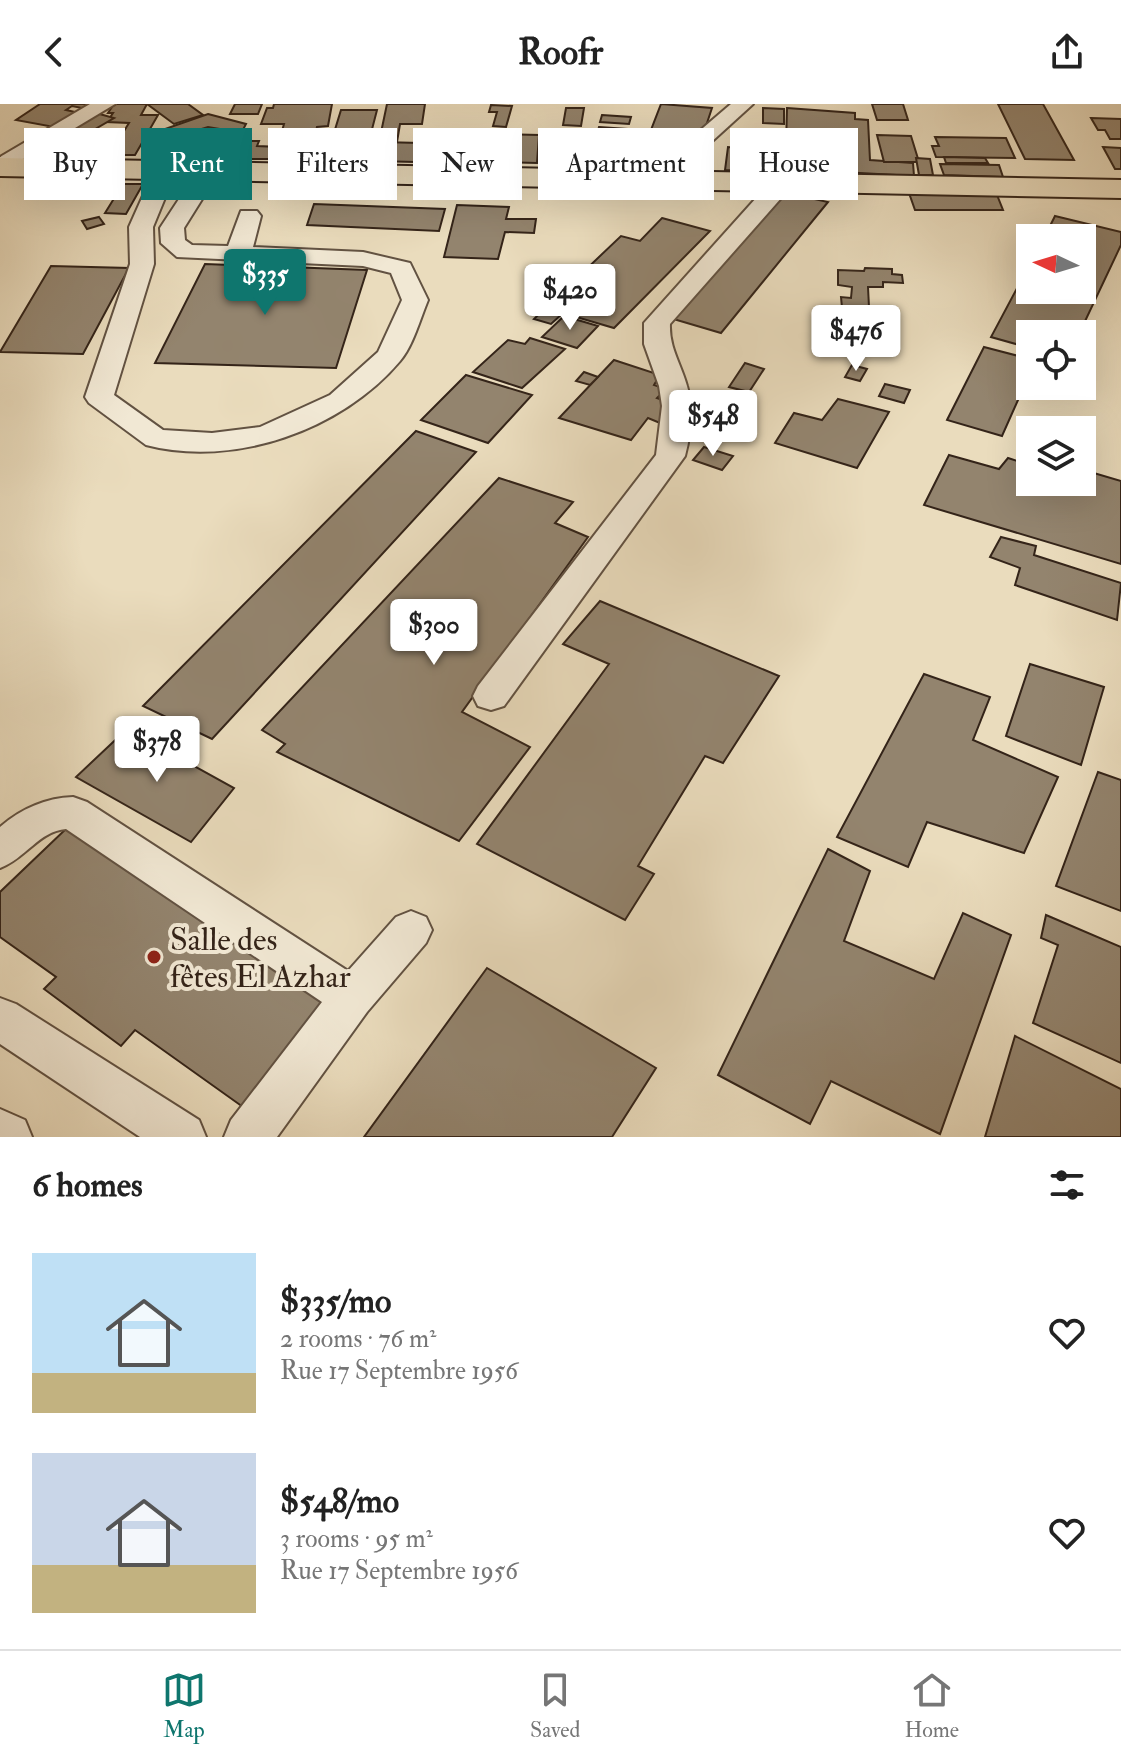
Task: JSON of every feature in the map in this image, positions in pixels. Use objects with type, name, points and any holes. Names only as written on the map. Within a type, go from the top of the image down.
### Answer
[{"type":"main road","points":[[0,166],[141,170]]},
{"type":"main road","points":[[252,173],[538,178]]},
{"type":"main road","points":[[858,184],[1121,189]]},
{"type":"street","points":[[0,166],[105,104]]},
{"type":"street","points":[[714,129],[743,104]]},
{"type":"street","points":[[153,200],[141,227],[142,264],[99,397],[156,439],[212,442],[266,435],[340,401],[390,356],[415,300],[401,268],[363,259],[186,252],[173,243],[172,228],[190,200]]},
{"type":"street","points":[[491,696],[670,456],[679,429],[672,380],[654,341],[657,323],[767,200]]},
{"type":"street","points":[[239,252],[249,216]]},
{"type":"street","points":[[141,227],[172,228]]},
{"type":"street","points":[[0,851],[29,825],[56,812],[73,813],[352,998]]},
{"type":"street","points":[[248,1137],[352,998],[411,930]]},
{"type":"street","points":[[0,1019],[182,1137]]},
{"type":"street","points":[[0,1132],[8,1137]]},
{"type":"building","points":[[40,104],[94,104],[87,109],[72,106],[66,110],[75,112],[54,127],[16,120]]},
{"type":"building","points":[[114,104],[147,104],[141,115],[158,115],[151,128],[141,128],[141,145],[135,155],[125,155],[125,129],[129,123],[107,122],[113,113],[108,113]]},
{"type":"building","points":[[147,104],[188,104],[203,115],[174,124]]},
{"type":"building","points":[[235,104],[262,104],[258,114],[230,114]]},
{"type":"building","points":[[274,104],[332,104],[328,126],[317,128],[283,128],[284,124],[261,124],[267,108],[273,108]]},
{"type":"building","points":[[387,104],[425,104],[422,124],[400,124],[397,142],[397,128],[382,128]]},
{"type":"building","points":[[661,104],[712,108],[705,128],[652,128]]},
{"type":"building","points":[[872,104],[903,104],[908,120],[877,120]]},
{"type":"building","points":[[998,104],[1043,104],[1074,160],[1025,159]]},
{"type":"building","points":[[491,105],[512,106],[506,127],[493,126],[497,112],[489,112]]},
{"type":"building","points":[[566,108],[584,108],[581,126],[563,125]]},
{"type":"building","points":[[763,108],[784,109],[784,124],[763,123]]},
{"type":"building","points":[[787,108],[855,113],[855,119],[868,120],[870,160],[913,163],[914,176],[858,173],[858,128],[786,128]]},
{"type":"building","points":[[341,110],[377,110],[372,128],[335,128]]},
{"type":"building","points":[[96,113],[114,118],[97,128],[70,128]]},
{"type":"building","points":[[208,114],[246,124],[244,128],[168,128]]},
{"type":"building","points":[[602,115],[631,117],[629,124],[600,122]]},
{"type":"building","points":[[1091,118],[1121,119],[1121,139],[1110,139],[1105,130],[1098,130]]},
{"type":"building","points":[[522,135],[538,135],[537,163],[522,163]]},
{"type":"building","points":[[877,135],[911,136],[919,162],[884,162]]},
{"type":"building","points":[[935,137],[1006,138],[1015,158],[936,157],[932,146],[939,146]]},
{"type":"building","points":[[252,141],[259,141],[257,146],[268,146],[268,159],[252,159]]},
{"type":"building","points":[[397,142],[413,143],[413,162],[397,162]]},
{"type":"building","points":[[730,147],[730,170],[725,170]]},
{"type":"building","points":[[1103,147],[1121,148],[1121,169],[1115,169]]},
{"type":"building","points":[[944,157],[985,158],[988,163],[946,163]]},
{"type":"building","points":[[916,158],[930,159],[933,175],[919,175]]},
{"type":"building","points":[[940,164],[999,165],[1003,177],[944,175]]},
{"type":"building","points":[[125,184],[141,184],[126,214],[105,213],[113,200],[125,200]]},
{"type":"building","points":[[909,193],[997,195],[1003,210],[915,210]]},
{"type":"building","points":[[776,200],[828,202],[721,333],[670,318]]},
{"type":"building","points":[[314,204],[445,209],[439,231],[307,225]]},
{"type":"building","points":[[457,205],[509,207],[506,219],[536,219],[534,233],[505,232],[498,259],[444,257]]},
{"type":"building","points":[[1055,216],[1088,224],[1051,224]]},
{"type":"building","points":[[99,217],[104,224],[87,229],[82,221]]},
{"type":"building","points":[[662,218],[710,231],[614,328],[563,313],[551,324],[534,319],[621,236],[640,241]]},
{"type":"building","points":[[1096,226],[1121,232],[1121,245],[1096,298]]},
{"type":"building","points":[[205,264],[367,270],[336,368],[155,363]]},
{"type":"building","points":[[51,266],[129,268],[83,354],[0,352]]},
{"type":"building","points":[[865,268],[892,269],[892,274],[902,275],[903,283],[883,282],[883,287],[868,287],[869,307],[884,309],[883,321],[843,318],[841,297],[851,298],[852,287],[838,285],[838,270],[864,271]]},
{"type":"building","points":[[1016,290],[1016,304],[1093,304],[1086,320],[1016,320],[1016,344],[991,337]]},
{"type":"building","points":[[564,316],[598,326],[577,348],[542,337]]},
{"type":"building","points":[[530,338],[565,349],[522,388],[473,372],[508,340],[525,344]]},
{"type":"building","points":[[984,347],[1016,355],[1018,400],[1002,436],[947,420]]},
{"type":"building","points":[[614,360],[660,375],[654,385],[666,389],[657,398],[674,404],[660,423],[648,418],[631,440],[559,418]]},
{"type":"building","points":[[745,363],[764,369],[749,392],[729,387]]},
{"type":"building","points":[[852,365],[867,369],[860,381],[845,377]]},
{"type":"building","points":[[584,372],[598,377],[590,385],[576,381]]},
{"type":"building","points":[[466,375],[532,395],[488,443],[421,420]]},
{"type":"building","points":[[885,384],[910,390],[904,403],[879,396]]},
{"type":"building","points":[[838,399],[889,412],[857,468],[775,443],[794,413],[822,420]]},
{"type":"building","points":[[416,431],[476,452],[212,739],[143,706]]},
{"type":"building","points":[[704,447],[733,456],[722,470],[693,460]]},
{"type":"building","points":[[949,455],[999,469],[1008,458],[1016,461],[1016,496],[1096,496],[1096,474],[1121,481],[1121,564],[924,505]]},
{"type":"building","points":[[499,478],[573,502],[555,523],[588,537],[462,712],[530,747],[459,841],[277,752],[285,744],[262,730]]},
{"type":"building","points":[[1001,537],[1036,546],[1034,555],[1121,583],[1117,620],[1015,585],[1020,568],[990,557]]},
{"type":"building","points":[[600,601],[779,676],[723,763],[705,756],[638,866],[654,874],[625,920],[477,844],[609,664],[563,644]]},
{"type":"building","points":[[1030,664],[1104,687],[1081,765],[1006,736]]},
{"type":"building","points":[[924,674],[990,697],[973,740],[1058,777],[1024,853],[927,822],[908,867],[837,837]]},
{"type":"building","points":[[127,729],[234,788],[191,842],[76,777]]},
{"type":"building","points":[[1098,772],[1121,780],[1121,911],[1056,886]]},
{"type":"building","name":"Salle des fêtes El Azhar","points":[[69,826],[347,999],[250,1112],[135,1030],[121,1046],[44,989],[56,977],[0,937],[0,892]]},
{"type":"building","points":[[828,849],[870,871],[844,941],[934,979],[963,913],[1011,935],[940,1134],[831,1081],[810,1124],[718,1075]]},
{"type":"building","points":[[1046,915],[1121,947],[1121,1063],[1033,1023],[1058,945],[1041,938]]},
{"type":"building","points":[[487,968],[656,1068],[612,1137],[364,1137]]},
{"type":"building","points":[[1015,1036],[1121,1089],[1121,1137],[985,1137]]},
{"type":"place","name":"Salle des fêtes El Azhar","points":[[154,957]]}]
